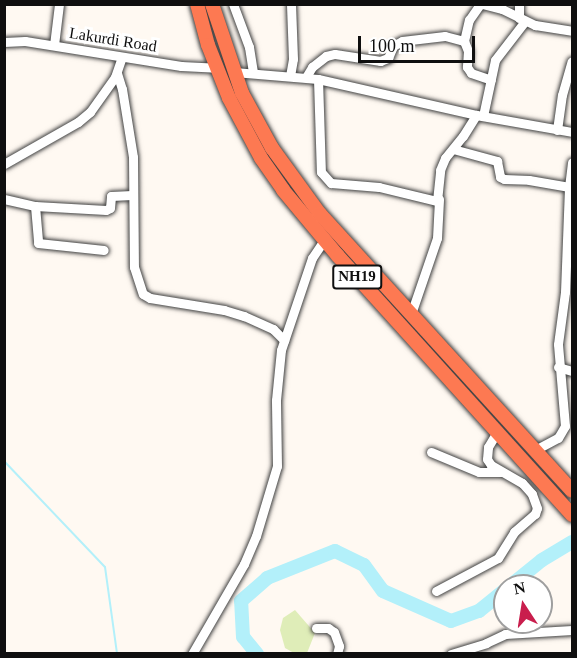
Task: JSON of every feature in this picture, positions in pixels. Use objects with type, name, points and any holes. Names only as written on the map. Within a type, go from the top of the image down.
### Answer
[{"type":"highway","name":"NH19","points":[[197,4],[216,68],[261,158],[324,240],[573,515]]},
{"type":"highway","name":"NH19","points":[[212,4],[234,72],[272,148],[320,214],[573,490]]},
{"type":"street","points":[[54,45],[59,4]]},
{"type":"street","points":[[233,4],[249,47],[253,73]]},
{"type":"street","points":[[290,76],[293,58],[291,4]]},
{"type":"street","points":[[490,80],[471,73],[467,67],[468,51],[464,41],[469,20],[481,4],[502,9],[522,19],[573,31]]},
{"type":"street","points":[[411,314],[437,238],[440,170],[479,115],[498,53],[522,19],[519,4]]},
{"type":"street","points":[[306,77],[312,67],[326,56],[335,54],[380,61],[388,58],[397,43],[402,41],[445,36],[464,41]]},
{"type":"street","name":"Lakurdi Road","points":[[4,42],[54,45],[181,66],[216,68]]},
{"type":"street","points":[[4,164],[78,122],[101,98],[117,74],[122,57]]},
{"type":"street","points":[[556,130],[562,95],[573,61]]},
{"type":"street","points":[[234,72],[318,79],[479,115],[573,132]]},
{"type":"street","points":[[117,74],[122,89],[133,157],[134,267],[143,294],[150,298],[224,310],[244,316],[273,329],[284,340]]},
{"type":"street","points":[[318,79],[323,177],[331,183],[379,187],[435,202],[439,199]]},
{"type":"street","points":[[453,149],[497,161],[500,177],[504,179],[529,180],[569,187]]},
{"type":"street","points":[[536,450],[563,433],[565,426],[558,367],[570,223],[569,187],[573,162]]},
{"type":"street","points":[[4,199],[35,206],[106,210],[110,208],[111,196],[132,195]]},
{"type":"street","points":[[35,206],[38,243],[104,250]]},
{"type":"street","points":[[192,654],[253,545],[275,473],[277,375],[284,340],[312,258],[324,240]]},
{"type":"street","points":[[558,367],[573,371]]},
{"type":"street","points":[[436,591],[498,558],[514,532],[535,514],[537,508],[532,494],[522,483],[491,465],[486,453],[497,432]]},
{"type":"street","points":[[431,452],[479,472],[502,472]]},
{"type":"street","points":[[316,628],[332,629],[338,650]]},
{"type":"street","points":[[451,654],[512,632],[573,630]]},
{"type":"street","points":[[480,654],[486,643]]},
{"type":"green space","points":[[295,610],[315,633],[307,653],[294,653],[285,648],[280,630],[283,618]]},
{"type":"waterway","points":[[4,461],[105,567],[117,654]]},
{"type":"waterway","points":[[525,574],[542,560],[572,542]]},
{"type":"waterway","points":[[257,654],[243,637],[241,601],[267,578],[335,551],[364,565],[383,591],[451,621],[479,611],[493,600]]}]
